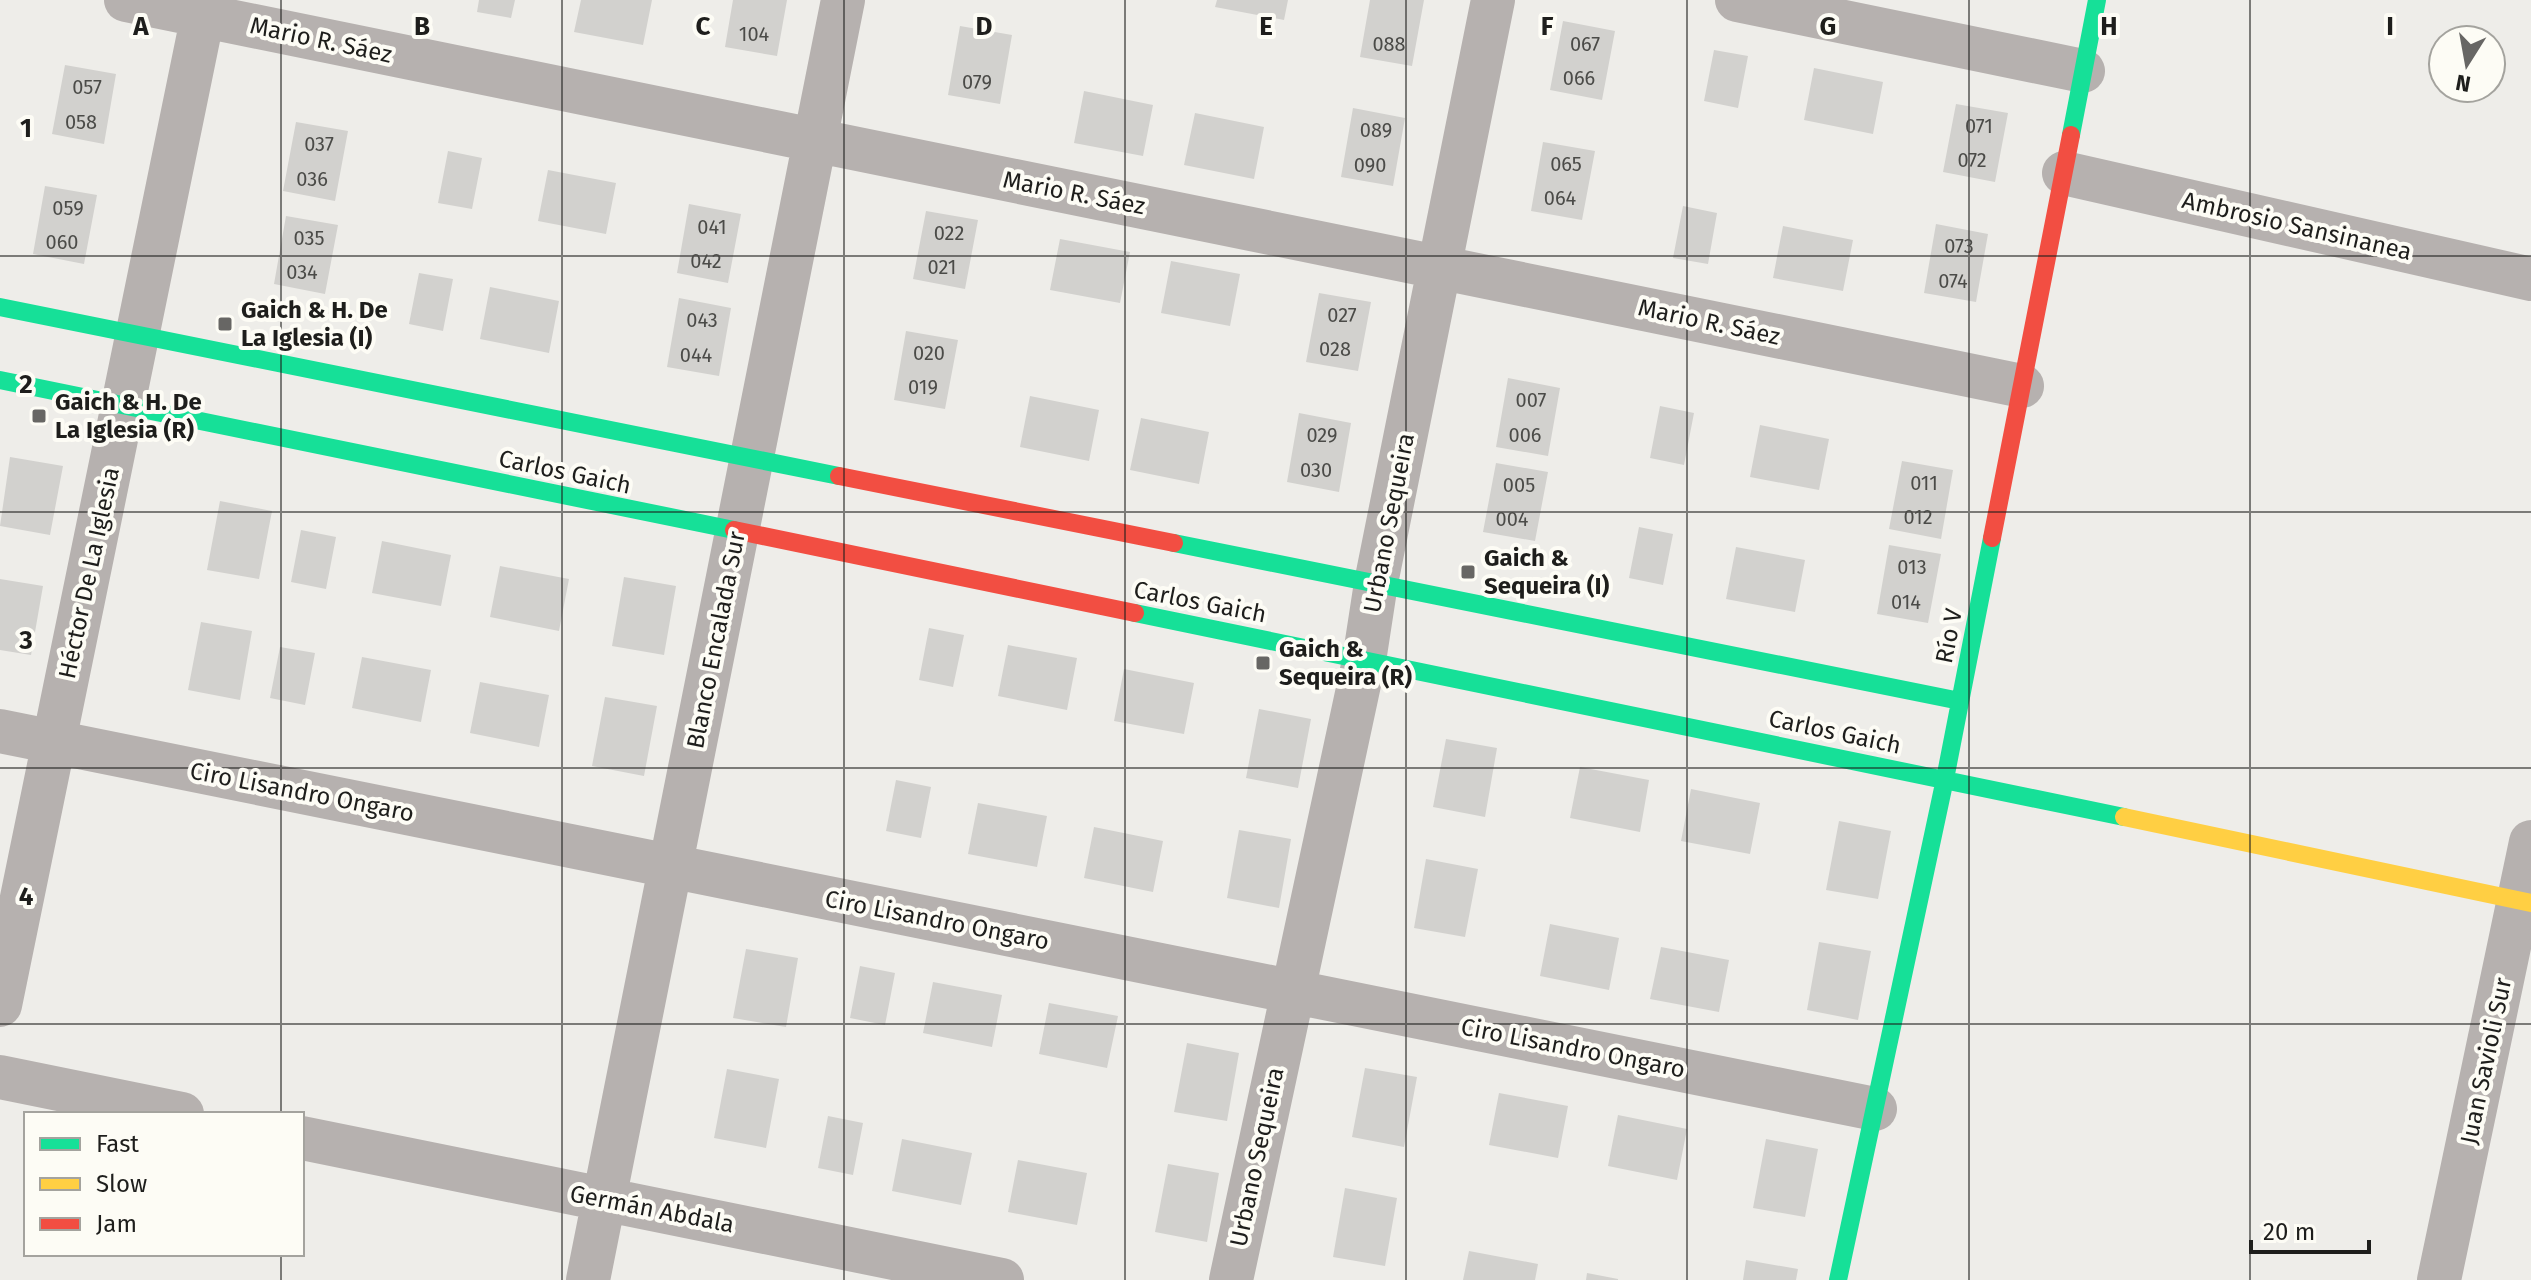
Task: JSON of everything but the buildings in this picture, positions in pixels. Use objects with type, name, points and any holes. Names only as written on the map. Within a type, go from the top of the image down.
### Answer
[{"type":"street","name":"Mario R. Sáez","points":[[126,0],[205,8],[815,141],[2022,386]]},
{"type":"street","name":"Blanco Encalada Sur","points":[[588,1280],[843,0]]},
{"type":"street","name":"Urbano Sequeira","points":[[1231,1280],[1364,661],[1376,583],[1493,0]]},
{"type":"street","points":[[1737,0],[2083,71]]},
{"type":"street","name":"Río V","points":[[1838,1280],[1945,779],[2097,0]]},
{"type":"street","name":"Héctor De La Iglesia","points":[[0,1005],[205,8]]},
{"type":"street","name":"Ambrosio Sansinanea","points":[[2064,173],[2531,279]]},
{"type":"street","name":"Carlos Gaich","points":[[0,307],[1960,701]]},
{"type":"street","name":"Carlos Gaich","points":[[0,380],[1945,779],[2525,902]]},
{"type":"street","name":"Ciro Lisandro Ongaro","points":[[0,731],[1875,1109]]},
{"type":"street","name":"Juan Savioli Sur","points":[[2439,1280],[2525,902],[2531,842]]},
{"type":"street","points":[[0,1077],[172,1112]]},
{"type":"street","name":"Germán Abdala","points":[[304,1138],[1002,1280]]},
{"type":"traffic: fast","points":[[2071,135],[2097,0]]},
{"type":"traffic: fast","points":[[0,307],[839,476]]},
{"type":"traffic: fast","points":[[0,380],[734,530]]},
{"type":"traffic: fast","points":[[1838,1280],[1945,779],[1992,538]]},
{"type":"traffic: fast","points":[[1174,543],[1960,701]]},
{"type":"traffic: fast","points":[[1135,613],[2124,817]]},
{"type":"traffic: slow","points":[[2124,817],[2531,903]]},
{"type":"traffic: jam","points":[[1992,538],[2071,135]]},
{"type":"traffic: jam","points":[[839,476],[1174,543]]},
{"type":"traffic: jam","points":[[734,530],[1135,613]]},
{"type":"place","name":"Gaich & H. De La Iglesia (I)","points":[[225,324]]},
{"type":"place","name":"Gaich & H. De La Iglesia (R)","points":[[39,416]]},
{"type":"place","name":"Gaich & Sequeira (I)","points":[[1468,572]]},
{"type":"place","name":"Gaich & Sequeira (R)","points":[[1263,663]]}]
